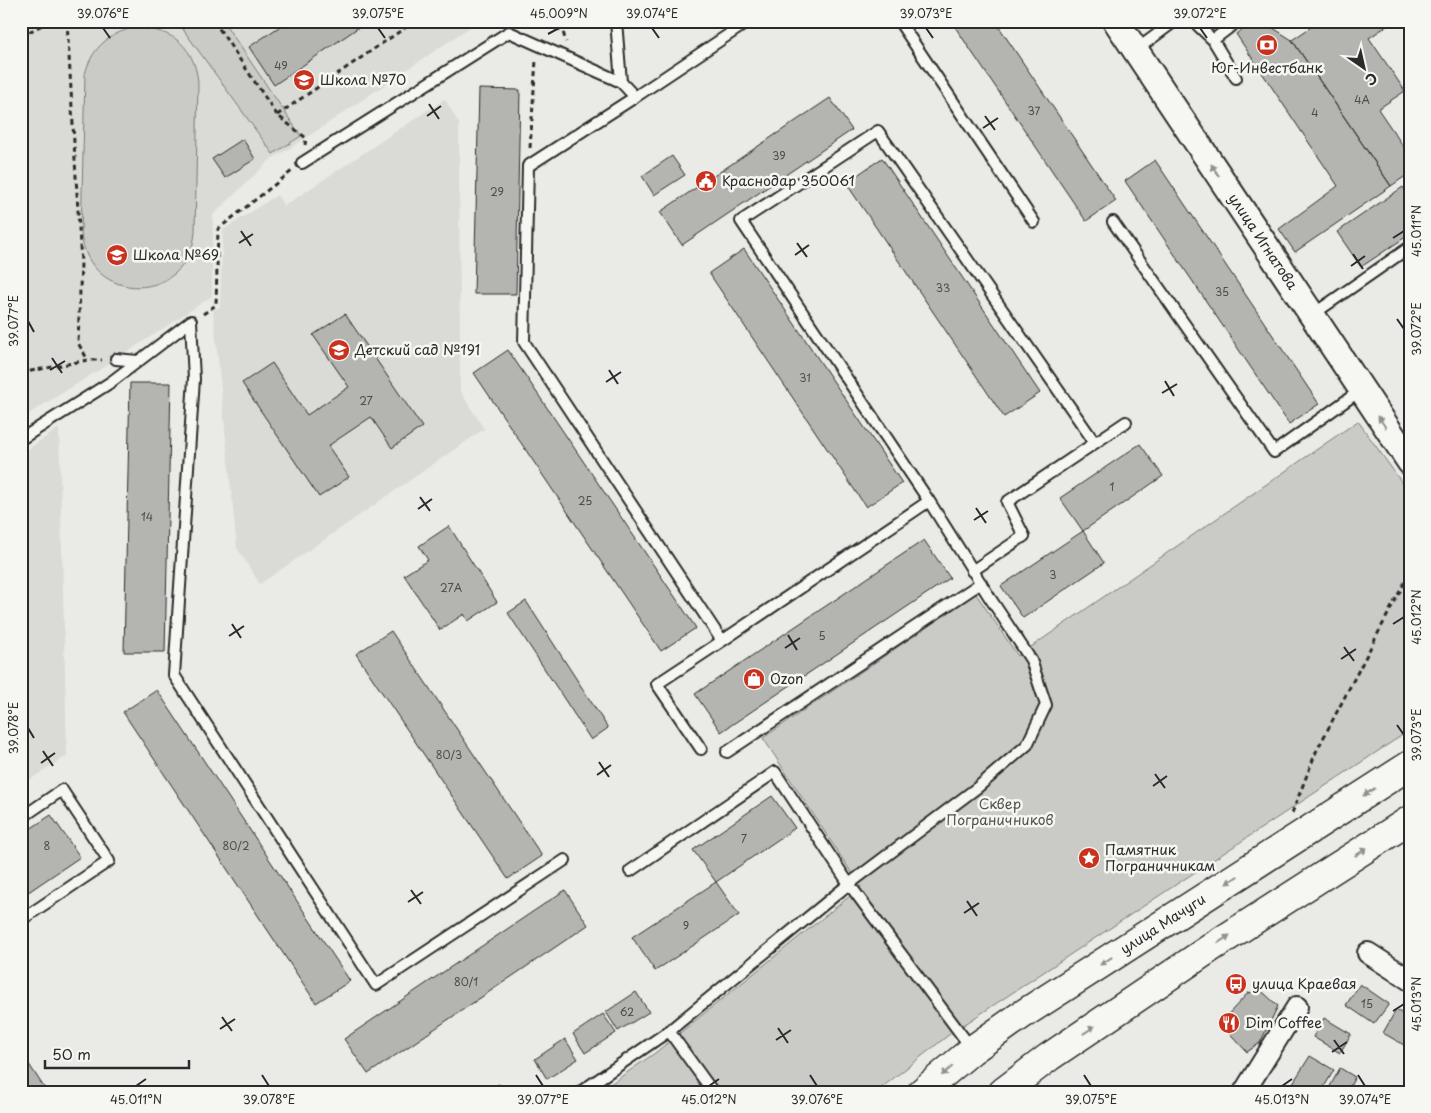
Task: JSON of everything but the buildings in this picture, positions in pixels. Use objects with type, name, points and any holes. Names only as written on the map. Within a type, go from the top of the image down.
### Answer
[{"type":"main road","name":"улица Мачуги","points":[[922,1092],[972,1050],[1020,1016],[1410,765]]},
{"type":"main road","points":[[1003,1092],[1049,1057],[1207,951],[1410,820]]},
{"type":"street","name":"улица Игнатова","points":[[1116,21],[1410,462]]},
{"type":"street","points":[[1368,953],[1410,980]]},
{"type":"street","points":[[1244,1092],[1297,1007]]},
{"type":"lane","points":[[616,21],[621,82]]},
{"type":"lane","points":[[722,641],[524,342],[528,166],[749,21]]},
{"type":"lane","points":[[899,21],[1034,222]]},
{"type":"lane","points":[[1135,50],[1175,21]]},
{"type":"lane","points":[[1193,21],[1212,40],[1236,78]]},
{"type":"lane","points":[[1212,40],[1238,21]]},
{"type":"lane","points":[[302,163],[509,32],[621,82],[635,97]]},
{"type":"lane","points":[[580,1092],[669,1031],[849,884],[978,787],[1027,745],[1046,705],[1031,660],[972,571],[929,501],[741,221],[878,131],[1094,443]]},
{"type":"lane","points":[[1113,222],[1274,452],[1361,390]]},
{"type":"lane","points":[[1311,316],[1410,247]]},
{"type":"lane","points":[[21,439],[111,382],[191,321]]},
{"type":"lane","points":[[191,321],[194,379],[174,675],[376,985],[565,860]]},
{"type":"lane","points":[[116,360],[138,360]]},
{"type":"lane","points":[[972,571],[1024,536],[1007,502],[1126,422]]},
{"type":"lane","points":[[701,749],[657,684],[929,501]]},
{"type":"lane","points":[[727,752],[981,583]]},
{"type":"lane","points":[[630,871],[774,772],[849,884],[972,1050]]},
{"type":"lane","points":[[21,818],[62,790],[109,861],[21,920]]},
{"type":"lane","points":[[669,1031],[713,1092]]},
{"type":"path","points":[[21,36],[50,21]]},
{"type":"path","points":[[67,21],[81,263],[78,343],[88,360]]},
{"type":"path","points":[[191,321],[216,304],[218,229],[302,163],[306,138],[276,115],[214,21]]},
{"type":"path","points":[[276,115],[415,21]]},
{"type":"path","points":[[528,166],[537,44]]},
{"type":"path","points":[[21,373],[88,360],[116,360]]},
{"type":"path","points":[[1292,813],[1316,752],[1410,572]]},
{"type":"shaded area","name":"Школа №69","points":[[21,21],[479,21],[306,138],[270,160],[213,215],[212,296],[21,419]]},
{"type":"shaded area","name":"Детский сад №191","points":[[445,99],[459,124],[460,391],[484,429],[260,584],[237,548],[213,310],[220,307],[223,230],[277,195],[284,206]]},
{"type":"shaded area","points":[[59,428],[67,756],[21,785],[21,454]]},
{"type":"green space","points":[[177,21],[223,21],[301,136],[273,154]]},
{"type":"green space","points":[[129,29],[155,30],[176,39],[191,56],[198,82],[195,232],[189,256],[176,273],[158,283],[138,287],[119,284],[101,274],[88,257],[81,233],[85,74],[91,58],[100,46],[106,40]]},
{"type":"green space","name":"Сквер Пограничников","points":[[1358,421],[1410,494],[1410,730],[950,1034],[876,1092],[599,1092],[655,1053],[861,887],[763,738],[976,594],[1018,656]]},
{"type":"place","name":"Юг-Инвестбанк","points":[[1267,45]]},
{"type":"place","name":"Школа №70","points":[[304,80]]},
{"type":"place","name":"Краснодар 350061","points":[[706,181]]},
{"type":"place","name":"Школа №69","points":[[117,255]]},
{"type":"place","name":"Детский сад №191","points":[[339,350]]},
{"type":"place","name":"Ozon","points":[[754,679]]},
{"type":"place","name":"Памятник Пограничникам","points":[[1089,858]]},
{"type":"place","name":"улица Краевая","points":[[1236,984]]},
{"type":"place","name":"Dim Coffee","points":[[1229,1023]]}]
